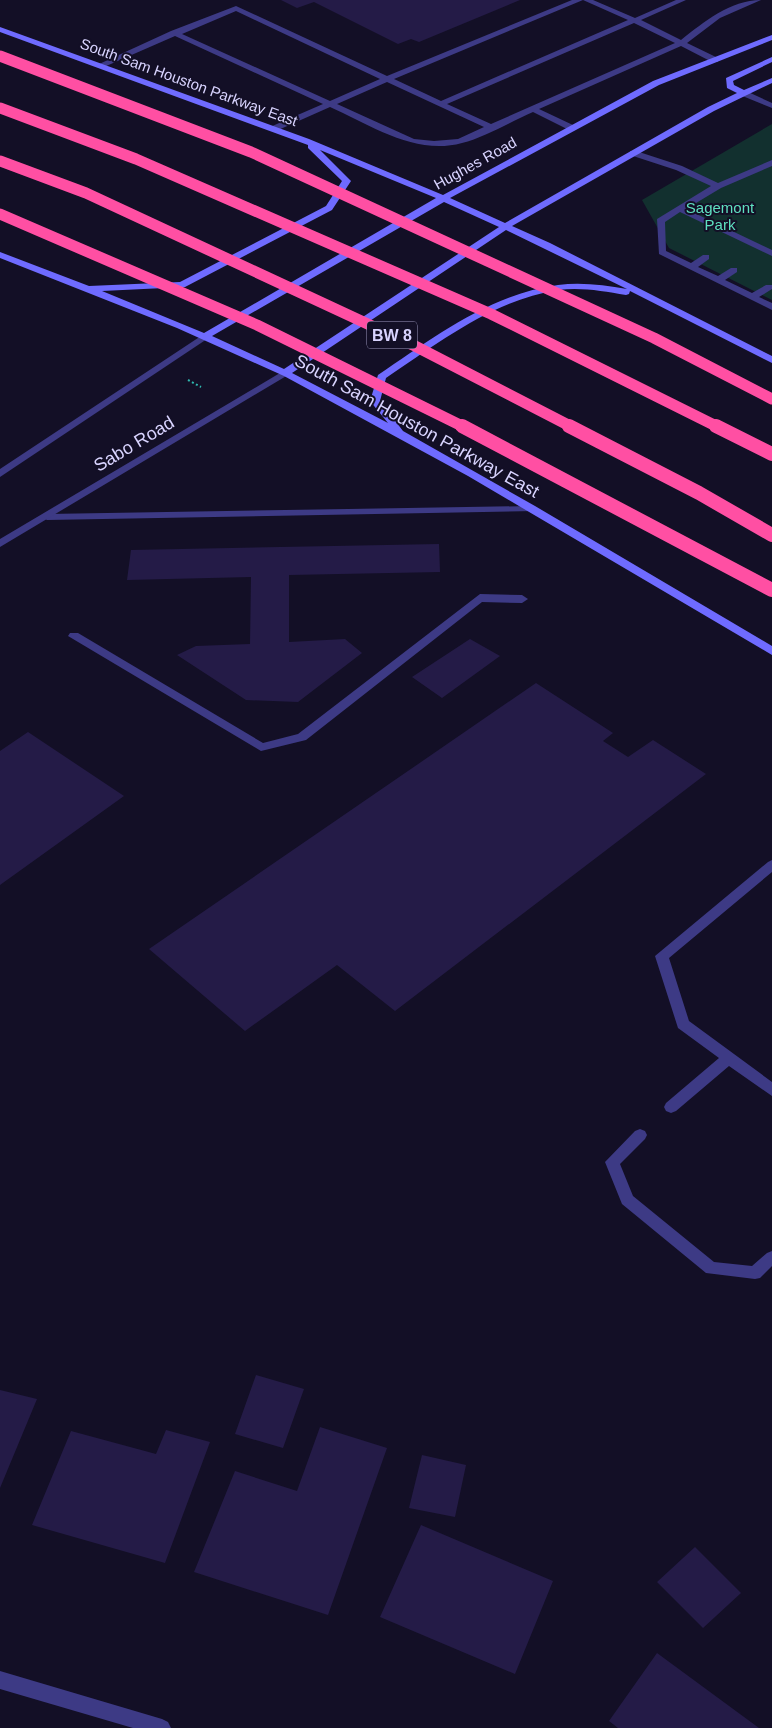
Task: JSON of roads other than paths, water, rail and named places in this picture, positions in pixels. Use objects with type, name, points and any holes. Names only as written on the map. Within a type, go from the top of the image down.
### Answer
[{"type":"highway","points":[[0,56],[130,104],[251,152],[654,338],[772,399]]},
{"type":"highway","points":[[0,108],[136,159],[491,314],[772,454]]},
{"type":"highway","name":"BW 8","points":[[0,161],[86,193],[415,346],[699,493],[772,535]]},
{"type":"highway","points":[[0,214],[122,264],[293,342],[478,435],[772,590]]},
{"type":"main road","name":"South Sam Houston Parkway East","points":[[0,29],[306,141],[443,198],[507,226],[772,360]]},
{"type":"main road","name":"Hughes Road","points":[[204,337],[443,198],[656,83],[772,37]]},
{"type":"main road","points":[[743,93],[730,86],[729,80],[772,59]]},
{"type":"main road","points":[[285,373],[507,226],[743,93],[772,80]]},
{"type":"main road","points":[[85,289],[182,285],[328,208],[347,181],[306,141]]},
{"type":"main road","name":"South Sam Houston Parkway East","points":[[0,255],[204,337],[285,373],[403,434],[772,651]]},
{"type":"main road","points":[[403,434],[375,401],[381,377],[474,316],[519,295],[564,286],[607,286],[653,299]]},
{"type":"street","points":[[273,129],[387,79],[580,0]]},
{"type":"street","points":[[587,0],[634,20],[715,60]]},
{"type":"street","points":[[440,104],[682,0]]},
{"type":"street","points":[[174,33],[412,141],[434,144],[460,141],[682,43],[717,16],[757,0]]},
{"type":"street","points":[[101,65],[236,8],[491,127]]},
{"type":"street","points":[[743,93],[772,106]]},
{"type":"street","points":[[533,109],[572,128]]},
{"type":"street","points":[[633,154],[679,168],[718,186]]},
{"type":"street","points":[[772,163],[718,186],[660,221],[662,252],[772,307]]},
{"type":"street","points":[[680,209],[768,252]]},
{"type":"street","points":[[726,244],[737,236]]},
{"type":"street","points":[[755,257],[768,252]]},
{"type":"street","points":[[692,267],[706,257]]},
{"type":"street","points":[[719,280],[734,270]]},
{"type":"street","points":[[753,297],[769,287]]},
{"type":"street","points":[[0,474],[204,337]]},
{"type":"street","name":"Sabo Road","points":[[0,544],[285,373]]},
{"type":"street","points":[[47,517],[531,509]]},
{"type":"street","points":[[74,636],[261,747],[302,737],[480,598],[522,599]]},
{"type":"street","points":[[772,865],[662,956],[683,1024],[772,1090]]},
{"type":"street","points":[[671,1107],[729,1058]]},
{"type":"street","points":[[640,1135],[612,1162],[627,1200],[711,1268],[755,1274],[772,1257]]},
{"type":"street","points":[[0,1680],[162,1728]]},
{"type":"park label","name":"Sagemont Park","points":[[720,216]]}]
